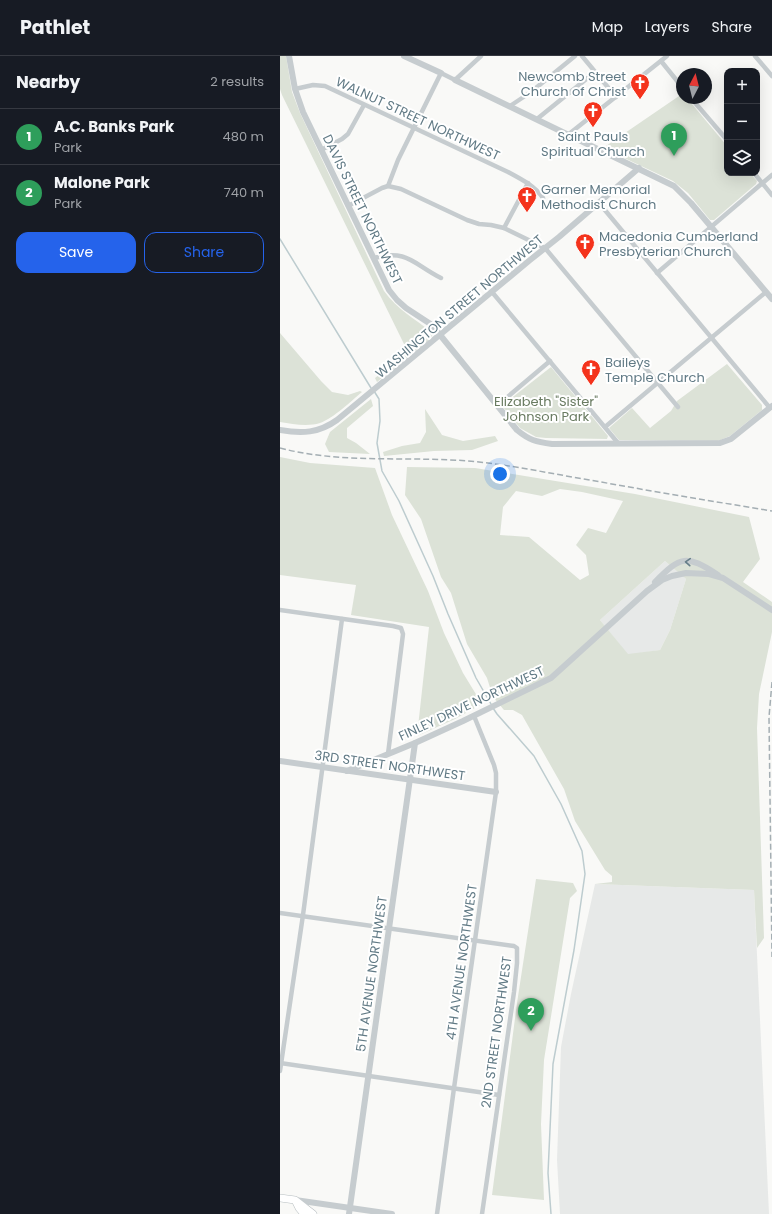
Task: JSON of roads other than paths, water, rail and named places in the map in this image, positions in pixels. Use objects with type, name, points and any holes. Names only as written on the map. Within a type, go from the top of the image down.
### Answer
[{"type":"main road","points":[[280,1198],[295,1200],[313,1214]]},
{"type":"main road","points":[[295,1200],[298,1208],[304,1214]]},
{"type":"street","name":"DAVIS STREET NORTHWEST","points":[[289,56],[295,89],[303,112],[386,285],[397,300],[406,308],[427,321],[440,335],[517,430],[535,442],[552,444],[720,443],[731,439],[771,407]]},
{"type":"street","points":[[404,56],[537,118],[674,186],[692,202],[772,299]]},
{"type":"street","points":[[455,80],[482,56]]},
{"type":"street","points":[[510,106],[531,92],[575,56]]},
{"type":"street","points":[[582,56],[616,97]]},
{"type":"street","points":[[756,56],[772,75]]},
{"type":"street","points":[[569,134],[663,58],[676,78]]},
{"type":"street","points":[[537,118],[595,72]]},
{"type":"street","points":[[388,186],[413,128],[441,73]]},
{"type":"street","name":"WALNUT STREET NORTHWEST","points":[[295,89],[318,84],[325,86],[508,172],[539,192],[543,198]]},
{"type":"street","points":[[697,104],[724,136]]},
{"type":"street","points":[[321,150],[342,139],[348,134],[364,105]]},
{"type":"street","name":"WASHINGTON STREET NORTHWEST","points":[[280,430],[304,432],[328,426],[366,397],[546,248],[639,168]]},
{"type":"street","points":[[657,273],[772,175]]},
{"type":"street","points":[[756,176],[772,195]]},
{"type":"street","points":[[504,228],[528,184]]},
{"type":"street","points":[[348,206],[388,186],[401,189],[467,220],[479,224],[504,228],[546,248],[678,407]]},
{"type":"street","points":[[599,203],[771,407]]},
{"type":"street","points":[[374,258],[386,254],[396,254],[407,258],[441,278]]},
{"type":"street","points":[[492,292],[618,443]]},
{"type":"street","points":[[605,427],[766,292]]},
{"type":"street","points":[[498,405],[550,361]]},
{"type":"street","name":"FINLEY DRIVE NORTHWEST","points":[[347,771],[415,743],[551,678],[677,562],[689,560],[700,564],[772,610]]},
{"type":"street","name":"FINLEY DRIVE NORTHWEST","points":[[647,591],[662,580],[686,573],[709,574],[723,578]]},
{"type":"street","points":[[280,610],[397,626],[403,631],[388,754]]},
{"type":"street","points":[[280,1071],[324,767],[342,618]]},
{"type":"street","name":"4TH AVENUE NORTHWEST","points":[[437,1214],[496,792],[496,773],[494,765],[474,716]]},
{"type":"street","name":"5TH AVENUE NORTHWEST","points":[[349,1211],[415,743]]},
{"type":"street","name":"3RD STREET NORTHWEST","points":[[280,761],[496,792]]},
{"type":"street","name":"2ND STREET NORTHWEST","points":[[280,913],[514,946],[517,948],[518,951],[514,992],[482,1214]]},
{"type":"street","points":[[281,1063],[499,1095]]},
{"type":"street","points":[[295,1200],[349,1211],[392,1214]]},
{"type":"waterway","points":[[280,239],[371,388]]},
{"type":"waterway","points":[[374,391],[379,399],[380,421],[377,443],[382,471],[399,501],[433,576],[476,678],[491,704]]},
{"type":"waterway","points":[[493,708],[534,756],[561,804],[582,851],[585,874],[574,950],[553,1064],[548,1173],[551,1214]]},
{"type":"railway","points":[[280,448],[305,453],[354,458],[429,459],[479,462],[772,511]]},
{"type":"railway","points":[[772,682],[769,717],[772,957]]},
{"type":"place","name":"Newcomb Street Church of Christ","points":[[640,100]]},
{"type":"place","name":"Saint Pauls Spiritual Church","points":[[593,128]]},
{"type":"place","name":"A.C. Banks Park","points":[[674,156]]},
{"type":"place","name":"Garner Memorial Methodist Church","points":[[527,213]]},
{"type":"place","name":"Macedonia Cumberland Presbyterian Church","points":[[585,260]]},
{"type":"place","name":"Baileys Temple Church","points":[[591,386]]},
{"type":"place","name":"Malone Park","points":[[531,1031]]},
{"type":"park label","name":"Elizabeth \"Sister\" Johnson Park","points":[[546,408]]}]
